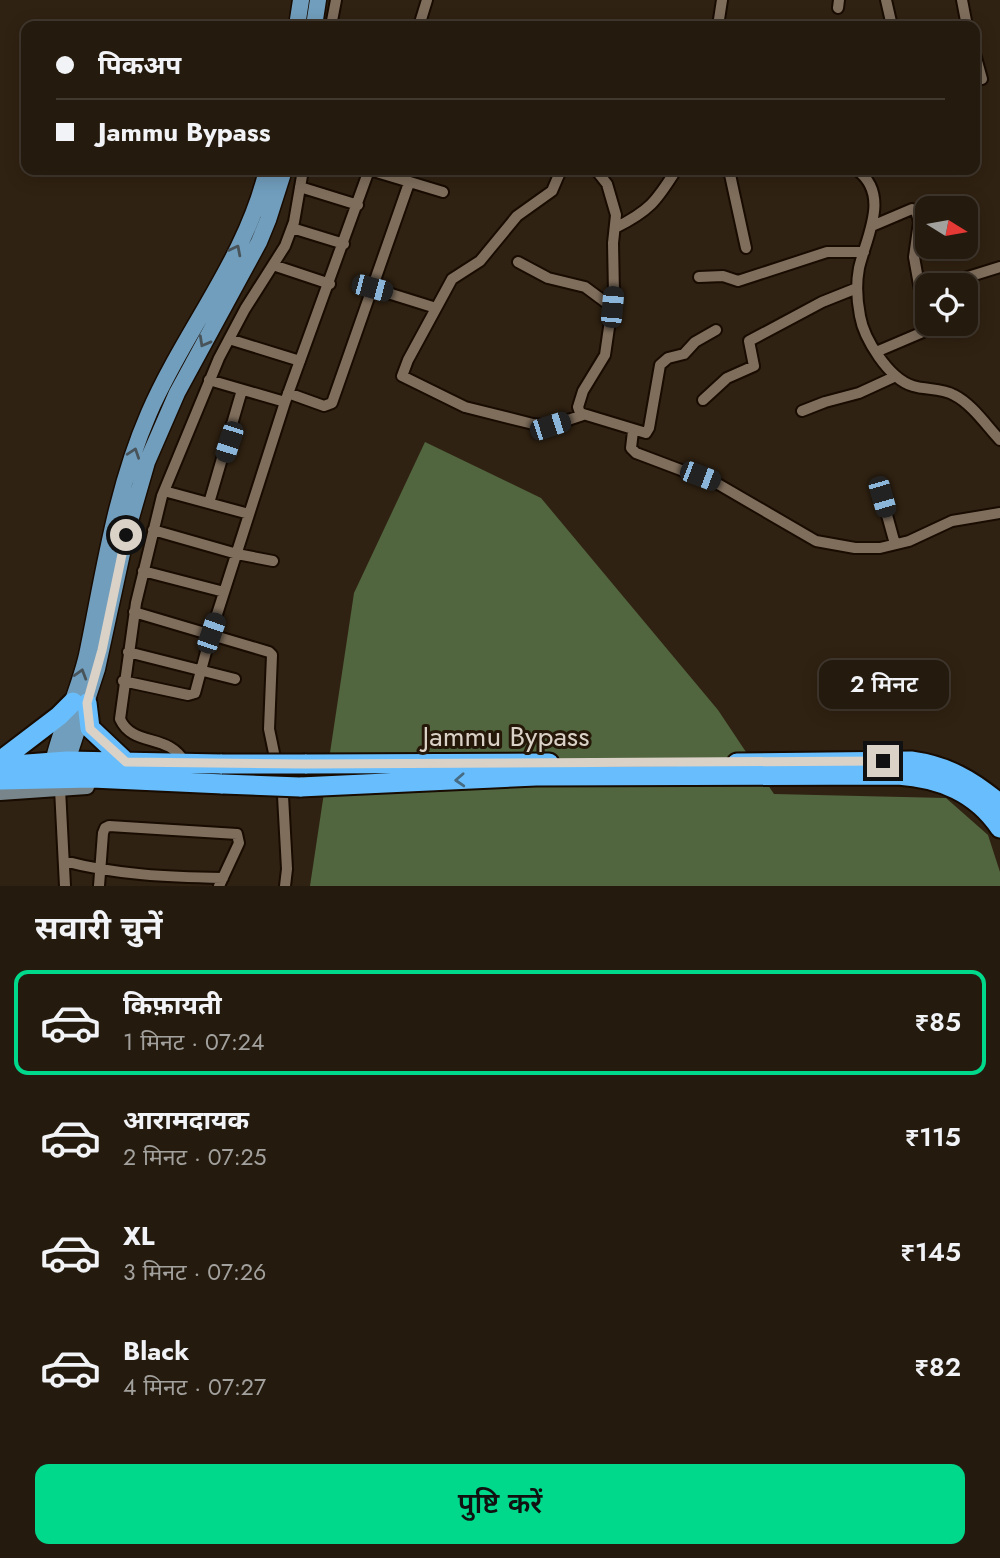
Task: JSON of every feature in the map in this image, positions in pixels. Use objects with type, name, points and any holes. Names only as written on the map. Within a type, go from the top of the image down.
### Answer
[{"type":"highway","points":[[0,764],[80,702],[90,729],[126,762]]},
{"type":"highway","name":"Jammu Bypass","points":[[0,764],[59,774],[148,779],[223,774],[305,764],[911,761],[942,767],[961,775],[1000,804]]},
{"type":"highway","name":"Jammu Bypass","points":[[0,780],[59,774],[126,762],[185,763],[223,774],[300,787],[536,776],[898,775],[922,777],[966,793],[983,807],[1000,828]]},
{"type":"main road","points":[[298,21],[301,0]]},
{"type":"main road","points":[[315,21],[318,0]]},
{"type":"main road","points":[[80,702],[110,536],[133,452],[171,369],[249,226],[265,175]]},
{"type":"main road","points":[[59,774],[80,702],[102,650],[126,535],[147,462],[177,393],[259,242],[282,175]]},
{"type":"street","points":[[332,21],[336,0]]},
{"type":"street","points":[[421,21],[427,0]]},
{"type":"street","points":[[719,21],[722,0]]},
{"type":"street","points":[[886,0],[891,21]]},
{"type":"street","points":[[961,0],[966,21]]},
{"type":"street","points":[[980,72],[982,79]]},
{"type":"street","points":[[185,763],[177,750],[140,737],[123,726],[120,712],[134,612],[164,491],[209,380],[229,340],[285,246],[292,228],[302,175]]},
{"type":"street","points":[[123,681],[192,695],[197,690],[211,633],[286,398],[368,175]]},
{"type":"street","points":[[385,175],[443,192]]},
{"type":"street","points":[[559,175],[552,191],[517,216],[480,261],[452,279],[433,307],[403,369],[403,378],[465,407],[533,424],[550,426],[583,415]]},
{"type":"street","points":[[600,175],[607,184],[617,215],[612,307],[606,332],[605,355],[580,399],[578,411],[583,415],[646,433],[663,361],[684,354],[695,342],[716,330]]},
{"type":"street","points":[[615,228],[646,211],[658,199],[673,175]]},
{"type":"street","points":[[730,175],[746,248]]},
{"type":"street","points":[[864,175],[875,204],[857,288],[862,327],[876,352],[895,376],[911,386],[957,396],[1000,440]]},
{"type":"street","points":[[209,380],[242,390],[324,406],[332,403],[409,183]]},
{"type":"street","points":[[300,187],[358,205]]},
{"type":"street","points":[[872,226],[912,209],[916,210],[919,222],[914,257],[917,273]]},
{"type":"street","points":[[292,228],[344,244]]},
{"type":"street","points":[[699,277],[723,276],[738,281],[827,252],[864,252]]},
{"type":"street","points":[[518,262],[548,278],[585,287],[612,307]]},
{"type":"street","points":[[273,265],[330,284]]},
{"type":"street","points":[[978,274],[1000,267]]},
{"type":"street","points":[[372,288],[433,307]]},
{"type":"street","points":[[703,400],[727,377],[754,366],[750,341],[822,302],[857,288]]},
{"type":"street","points":[[876,352],[915,335]]},
{"type":"street","points":[[229,340],[300,361]]},
{"type":"street","points":[[802,411],[859,393],[895,376]]},
{"type":"street","points":[[209,503],[242,390]]},
{"type":"street","points":[[633,431],[631,449],[636,453],[718,484],[816,541],[867,549],[895,544],[952,521],[1000,513]]},
{"type":"street","points":[[164,491],[249,514]]},
{"type":"street","points":[[882,497],[895,544]]},
{"type":"street","points":[[153,530],[237,554],[273,561]]},
{"type":"street","points":[[143,571],[224,592]]},
{"type":"street","points":[[134,612],[211,633],[269,652],[273,657],[269,729],[284,796],[285,886]]},
{"type":"street","points":[[128,652],[235,679]]},
{"type":"street","points":[[0,793],[59,774],[65,886]]},
{"type":"street","points":[[64,861],[100,870],[221,882],[239,843],[237,834],[109,826],[103,833],[100,870],[99,886]]},
{"type":"green space","points":[[425,442],[541,498],[718,710],[774,794],[946,798],[988,835],[1000,872],[1000,886],[310,886],[354,593]]},
{"type":"route","points":[[126,535],[102,650],[87,703],[90,729],[126,762],[305,764],[883,761]]}]
